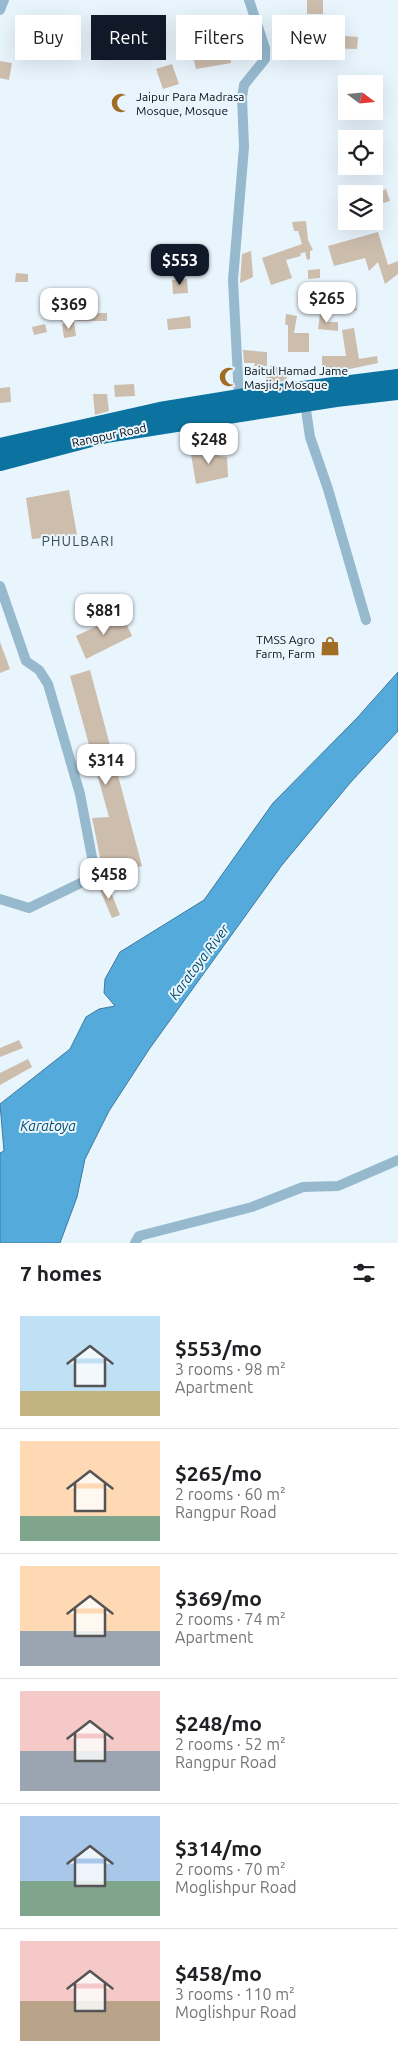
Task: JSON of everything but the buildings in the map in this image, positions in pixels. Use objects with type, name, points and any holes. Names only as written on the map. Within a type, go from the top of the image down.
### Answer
[{"type":"highway","name":"Rangpur Road","points":[[0,447],[160,411],[239,398],[398,378]]},
{"type":"highway","name":"Rangpur Road","points":[[0,462],[106,434],[305,403],[398,391]]},
{"type":"street","points":[[0,10],[4,0]]},
{"type":"street","points":[[239,398],[233,280],[244,147],[242,97],[244,86],[265,59],[265,48],[249,0]]},
{"type":"street","points":[[305,403],[310,437],[328,489],[366,620]]},
{"type":"street","points":[[0,586],[26,661],[39,670],[48,684],[80,794],[94,868],[91,878],[29,908],[0,899]]},
{"type":"street","points":[[135,1243],[139,1236],[252,1207],[303,1186],[338,1186],[398,1160]]},
{"type":"water","name":"Karatoya","points":[[398,672],[398,731],[350,783],[282,865],[150,1048],[109,1111],[85,1159],[77,1197],[60,1243],[0,1243],[0,1153],[4,1151],[0,1104],[70,1049],[86,1017],[99,1009],[115,1006],[104,993],[105,979],[120,952],[204,900],[273,803],[357,718]]},
{"type":"place","name":"Jaipur Para Madrasa Mosque, Mosque","points":[[121,103]]},
{"type":"place","name":"Baitul Hamad Jame Masjid, Mosque","points":[[229,377]]},
{"type":"place","name":"TMSS Agro Farm, Farm","points":[[330,646]]},
{"type":"district","name":"PHULBARI","points":[[78,541]]},
{"type":"water label","name":"Karatoya River","points":[[199,962]]}]
